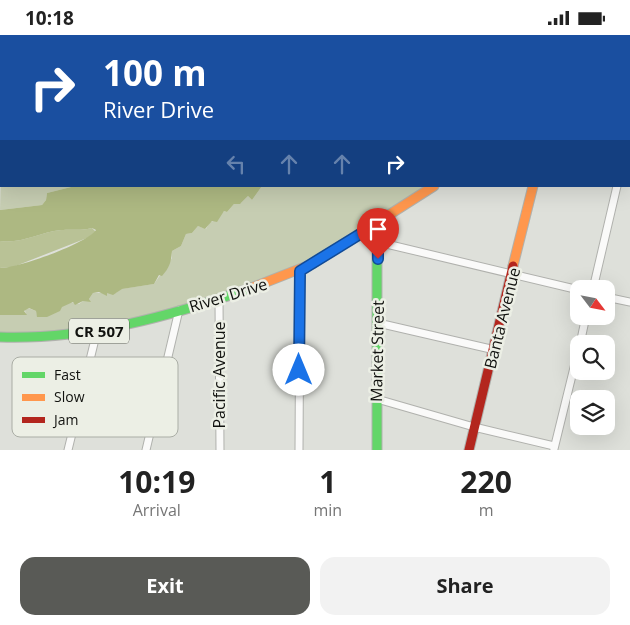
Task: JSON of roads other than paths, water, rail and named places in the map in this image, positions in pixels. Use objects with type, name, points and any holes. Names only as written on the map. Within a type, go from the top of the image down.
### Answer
[{"type":"street","name":"River Drive","points":[[0,337],[32,338],[97,331],[219,299],[300,271],[432,187]]},
{"type":"street","name":"Banta Avenue","points":[[468,450],[533,187]]},
{"type":"street","points":[[595,280],[617,187]]},
{"type":"street","name":"Market Street","points":[[377,450],[378,223]]},
{"type":"street","points":[[378,242],[570,288]]},
{"type":"street","points":[[299,450],[300,271]]},
{"type":"street","name":"Pacific Avenue","points":[[219,299],[220,450]]},
{"type":"street","points":[[615,299],[630,302]]},
{"type":"street","points":[[167,357],[178,310]]},
{"type":"street","points":[[378,323],[494,350]]},
{"type":"street","points":[[91,357],[97,331]]},
{"type":"street","points":[[377,399],[554,448],[571,380]]},
{"type":"street","points":[[68,450],[71,437]]},
{"type":"street","points":[[146,450],[149,437]]}]
